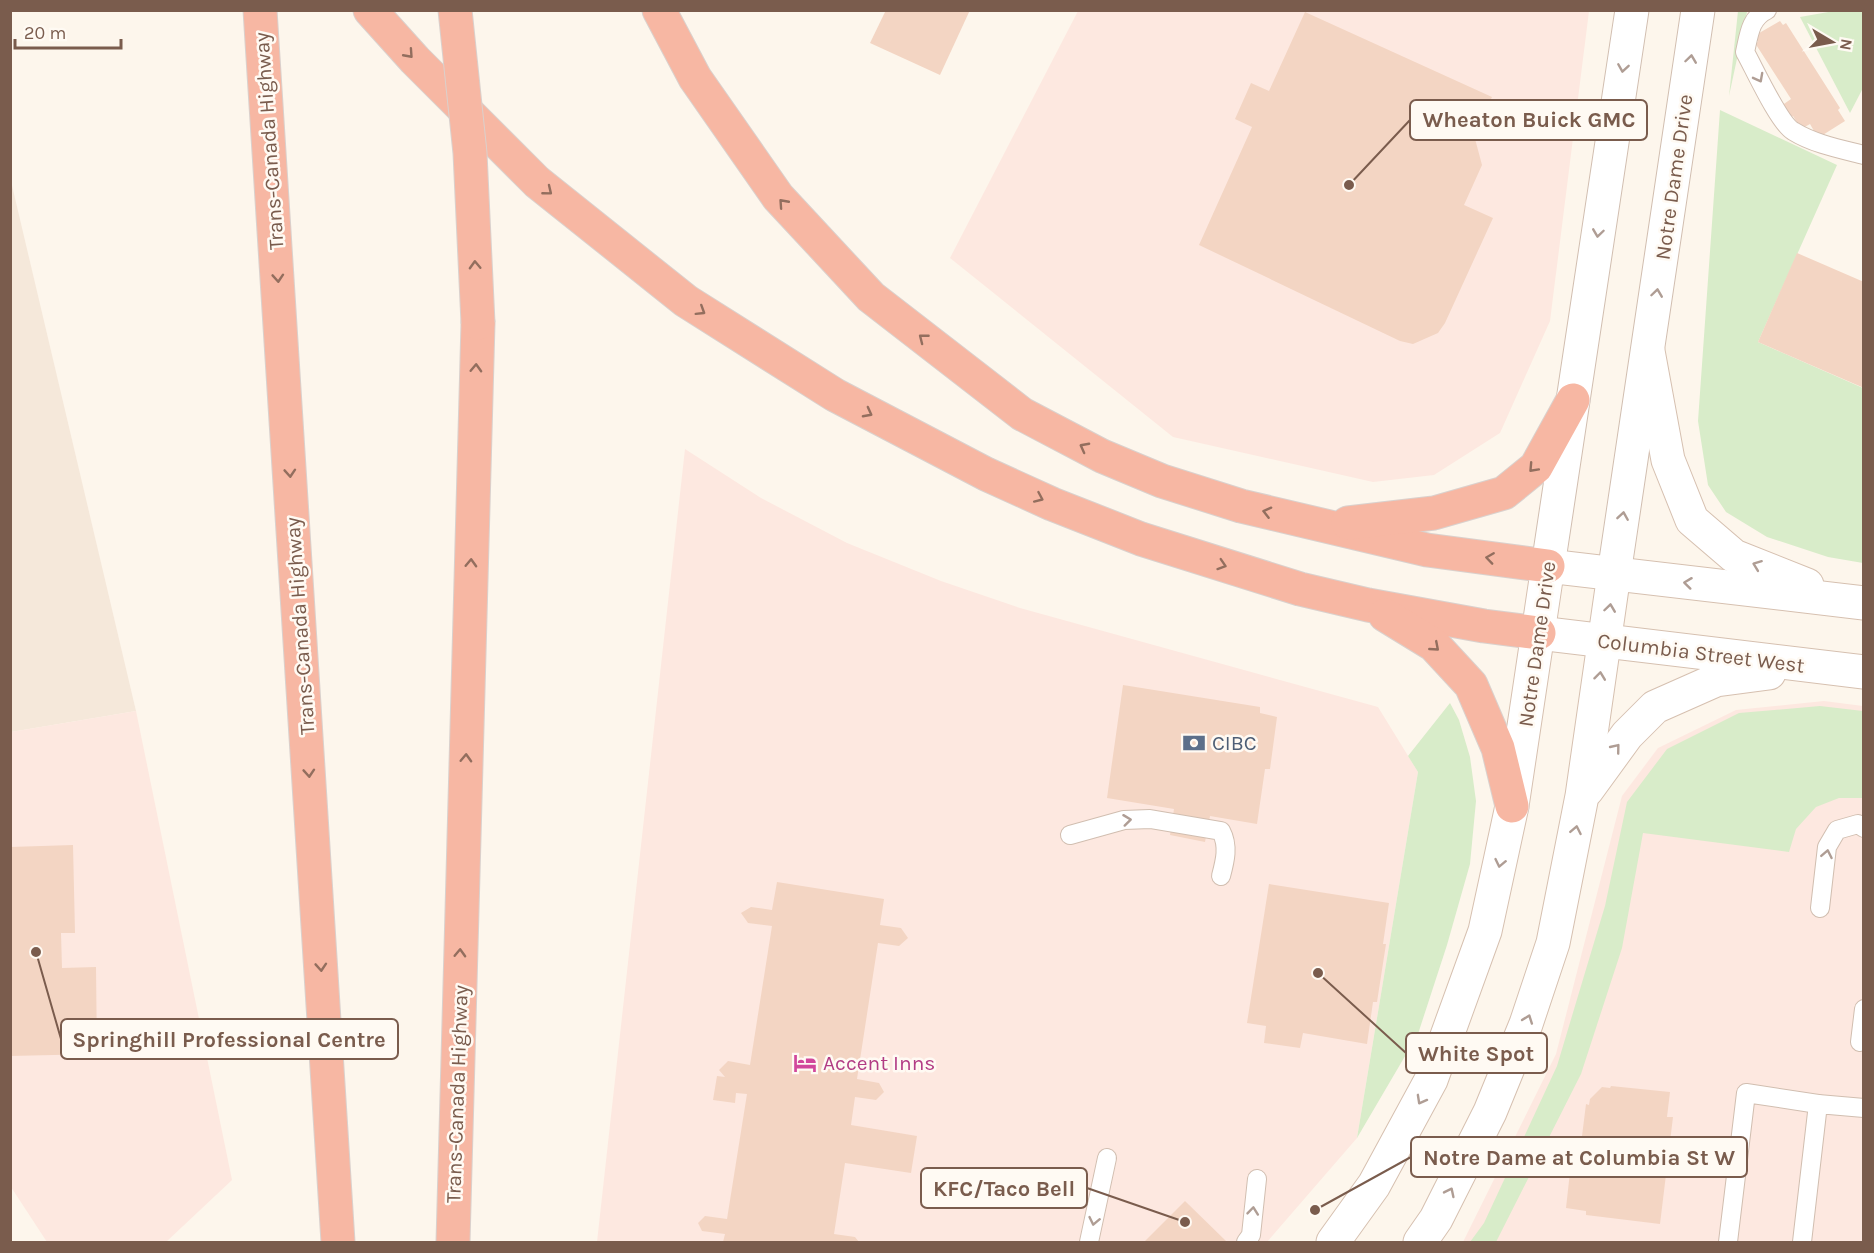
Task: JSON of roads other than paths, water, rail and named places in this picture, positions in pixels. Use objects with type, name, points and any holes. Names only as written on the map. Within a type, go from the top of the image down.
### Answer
[{"type":"highway","name":"Trans-Canada Highway","points":[[260,10],[338,1242]]},
{"type":"highway","points":[[370,10],[414,60],[537,182],[687,301],[835,395],[986,474],[1052,504],[1141,539],[1300,589],[1368,605],[1484,626],[1539,633]]},
{"type":"highway","name":"Trans-Canada Highway","points":[[453,1242],[478,323],[470,153],[455,10]]},
{"type":"highway","points":[[659,10],[695,78],[778,197],[871,297],[1022,414],[1102,456],[1162,481],[1241,506],[1427,550],[1548,566]]},
{"type":"highway","points":[[1324,526],[1434,513],[1504,493],[1536,467],[1573,400]]},
{"type":"highway","points":[[1368,605],[1434,645],[1471,685],[1498,748],[1512,806]]},
{"type":"main road","name":"Notre Dame Drive","points":[[1333,1242],[1374,1185],[1431,1080],[1485,931],[1512,806],[1632,10]]},
{"type":"main road","name":"Notre Dame Drive","points":[[1420,1242],[1436,1219],[1490,1112],[1526,1024],[1553,944],[1582,796],[1698,10]]},
{"type":"main road","points":[[1648,351],[1668,460],[1692,520],[1734,556],[1857,603]]},
{"type":"main road","points":[[1548,566],[1857,603]]},
{"type":"main road","name":"Columbia Street West","points":[[1539,633],[1863,672]]},
{"type":"main road","points":[[1582,796],[1627,735],[1655,707],[1716,680],[1815,666]]},
{"type":"lane","points":[[1767,10],[1761,13],[1751,26],[1745,52],[1779,115],[1791,131],[1826,145],[1863,155]]},
{"type":"lane","points":[[1070,835],[1124,820],[1150,819],[1221,831],[1226,839],[1226,855],[1221,876]]},
{"type":"lane","points":[[1820,908],[1827,847],[1837,830],[1858,824],[1863,828]]},
{"type":"lane","points":[[1860,1042],[1863,1009]]},
{"type":"lane","points":[[1728,1242],[1746,1093],[1863,1108]]},
{"type":"lane","points":[[1803,1242],[1818,1104]]},
{"type":"lane","points":[[1089,1242],[1107,1158]]},
{"type":"lane","points":[[1246,1242],[1251,1234],[1257,1179]]},
{"type":"place","name":"Wheaton Buick GMC","points":[[1349,185]]},
{"type":"place","name":"CIBC","points":[[1194,743]]},
{"type":"place","name":"Springhill Professional Centre","points":[[36,952]]},
{"type":"place","name":"White Spot","points":[[1318,973]]},
{"type":"place","name":"Accent Inns","points":[[805,1063]]},
{"type":"place","name":"Notre Dame at Columbia St W","points":[[1315,1210]]},
{"type":"place","name":"KFC/Taco Bell","points":[[1185,1222]]}]
